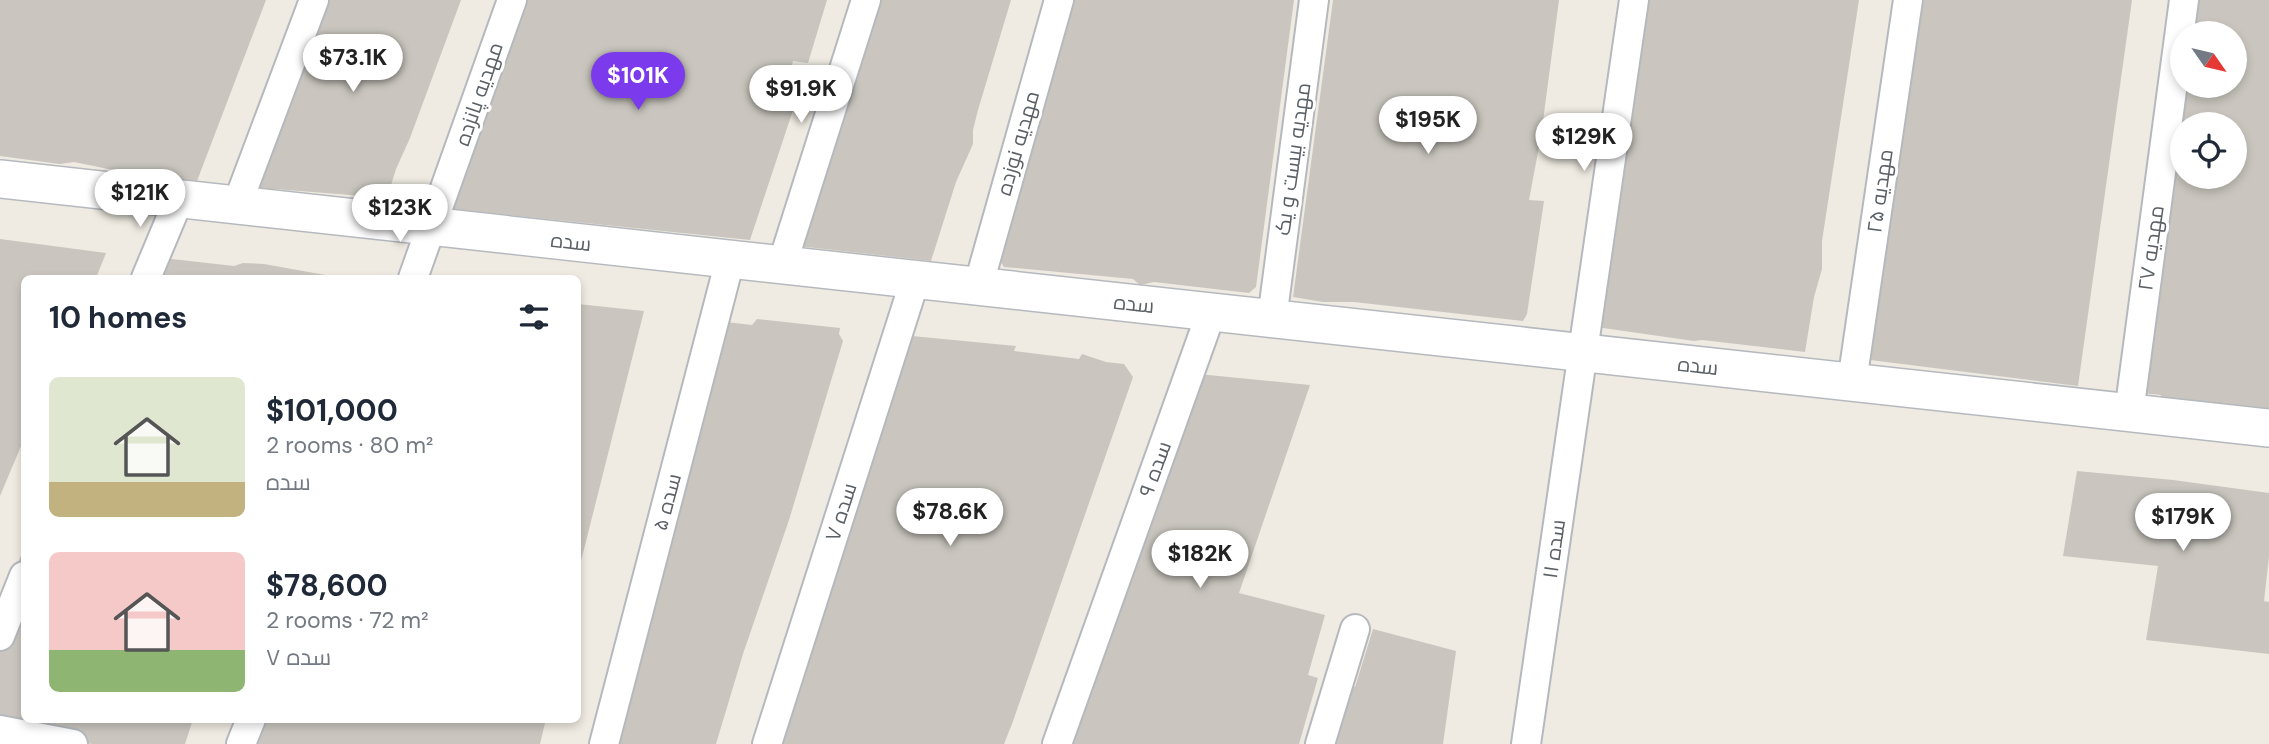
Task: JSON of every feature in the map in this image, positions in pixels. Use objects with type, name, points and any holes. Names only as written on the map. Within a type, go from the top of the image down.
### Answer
[{"type":"street","points":[[237,205],[314,0]]},
{"type":"street","name":"مهدیه پانزده","points":[[414,275],[513,0]]},
{"type":"street","points":[[782,265],[866,0]]},
{"type":"street","name":"مهدیه نوزده","points":[[978,287],[1059,0]]},
{"type":"street","name":"مهدیه بیست و یک","points":[[1272,319],[1314,0]]},
{"type":"street","name":"سده ۱۱","points":[[1526,744],[1634,0]]},
{"type":"street","name":"مهدیه ۲۵","points":[[1852,382],[1908,0]]},
{"type":"street","name":"مهدیه ۲۷","points":[[2129,413],[2184,0]]},
{"type":"street","name":"سده","points":[[0,180],[2269,428]]},
{"type":"street","points":[[147,275],[179,199]]},
{"type":"street","name":"سده ۵","points":[[604,744],[730,260]]},
{"type":"street","name":"سده ۷","points":[[767,744],[915,280]]},
{"type":"street","name":"سده ۹","points":[[1057,744],[1211,313]]},
{"type":"street","points":[[0,636],[21,584]]},
{"type":"street","points":[[1320,744],[1355,629]]},
{"type":"street","points":[[242,744],[250,723]]},
{"type":"street","points":[[0,730],[73,744]]},
{"type":"building","points":[[0,0],[266,0],[197,181],[118,171],[74,162],[60,164],[0,156]]},
{"type":"building","points":[[306,0],[461,0],[387,198],[275,189],[274,193],[253,191]]},
{"type":"building","points":[[512,0],[827,0],[808,63],[793,61],[787,89],[799,92],[750,240],[451,209]]},
{"type":"building","points":[[861,0],[1011,0],[978,110],[973,144],[956,182],[931,261],[780,244]]},
{"type":"building","points":[[1063,0],[1294,0],[1256,287],[1249,293],[1154,282],[1140,285],[1133,279],[1004,267],[994,252]]},
{"type":"building","points":[[1333,0],[1559,0],[1541,136],[1529,200],[1544,201],[1527,314],[1523,321],[1293,297]]},
{"type":"building","points":[[1642,0],[1859,0],[1822,241],[1822,269],[1814,297],[1805,352],[1694,341],[1596,327]]},
{"type":"building","points":[[1903,0],[2132,0],[2078,386],[1854,358]]},
{"type":"building","points":[[2176,0],[2269,0],[2269,413],[2160,400],[2161,395],[2129,392],[2170,50],[2170,98],[2247,98],[2247,21],[2173,21]]},
{"type":"building","points":[[0,239],[106,253],[97,275],[21,275],[21,446],[0,496]]},
{"type":"building","points":[[154,257],[234,266],[243,263],[264,264],[325,275],[141,275]]},
{"type":"building","points":[[581,304],[644,311],[581,561]]},
{"type":"building","points":[[757,319],[840,328],[839,334],[843,341],[789,520],[743,654],[716,744],[610,744],[726,322],[752,325]]},
{"type":"building","points":[[912,336],[1016,346],[1014,351],[1079,359],[1082,354],[1106,362],[1124,364],[1133,377],[1012,724],[1004,744],[759,744],[906,340]]},
{"type":"building","points":[[1188,373],[1310,385],[1239,593],[1325,615],[1308,675],[1318,678],[1299,744],[1048,744]]},
{"type":"building","points":[[2077,471],[2269,493],[2269,557],[2264,601],[2269,602],[2269,654],[2146,640],[2158,566],[2063,556]]},
{"type":"building","points":[[21,555],[21,723],[192,723],[185,744],[92,744],[0,727],[0,606]]},
{"type":"building","points":[[1373,629],[1456,651],[1443,744],[1331,744],[1347,685],[1355,687]]},
{"type":"building","points":[[248,723],[545,723],[540,744],[241,744]]}]
